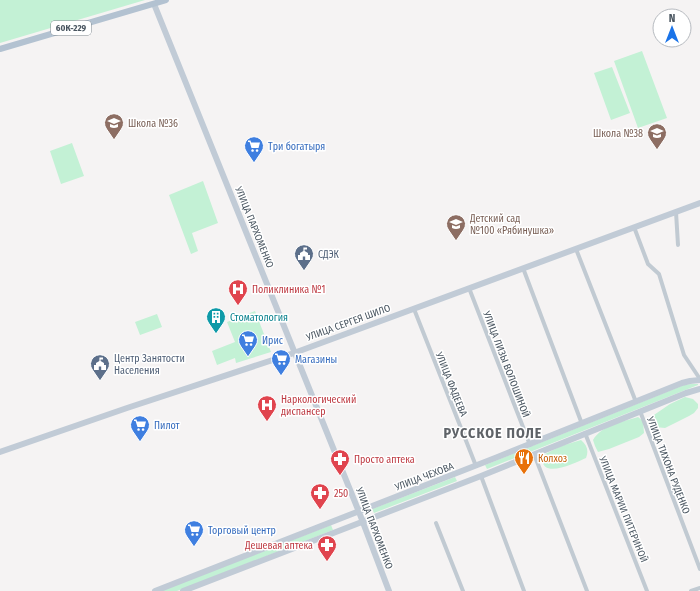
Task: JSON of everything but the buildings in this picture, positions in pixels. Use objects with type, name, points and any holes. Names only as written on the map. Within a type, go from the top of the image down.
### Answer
[{"type":"main road","name":"60К-229","points":[[0,49],[166,0]]},
{"type":"street","name":"УЛИЦА ПАРХОМЕНКО","points":[[154,4],[389,591]]},
{"type":"street","name":"УЛИЦА СЕРГЕЯ ШИЛО","points":[[0,452],[294,353],[700,203]]},
{"type":"street","points":[[676,212],[678,245]]},
{"type":"street","points":[[634,227],[648,264],[660,274],[684,355],[700,379]]},
{"type":"street","points":[[576,249],[636,402]]},
{"type":"street","points":[[523,268],[582,424]]},
{"type":"street","name":"УЛИЦА ЛИЗЫ ВОЛОШИНОЙ","points":[[469,288],[530,445]]},
{"type":"street","name":"УЛИЦА ФАДЕЕВА","points":[[414,309],[476,466]]},
{"type":"street","name":"УЛИЦА ЧЕХОВА","points":[[154,591],[530,445],[682,383],[700,379]]},
{"type":"street","name":"УЛИЦА ЧЕХОВА","points":[[183,591],[480,476],[686,393],[700,389]]},
{"type":"street","name":"УЛИЦА ТИХОНА РУДЕНКО","points":[[640,412],[700,569]]},
{"type":"street","name":"УЛИЦА МАРИИ ПИТЕРИНОЙ","points":[[585,433],[647,591]]},
{"type":"street","points":[[534,454],[588,591]]},
{"type":"street","points":[[476,466],[524,591]]},
{"type":"street","points":[[436,523],[463,591]]},
{"type":"street","points":[[691,591],[700,588]]},
{"type":"green space","points":[[0,0],[145,0],[0,43]]},
{"type":"green space","points":[[642,51],[667,118],[638,128],[614,61]]},
{"type":"green space","points":[[612,67],[630,113],[611,120],[594,73]]},
{"type":"green space","points":[[72,143],[84,176],[61,184],[50,151]]},
{"type":"green space","points":[[203,181],[218,223],[192,233],[198,251],[191,254],[169,195]]},
{"type":"green space","points":[[255,311],[271,352],[236,363],[235,358],[217,365],[212,351],[235,342],[227,322]]},
{"type":"green space","points":[[157,314],[162,327],[140,335],[135,322]]},
{"type":"green space","points":[[684,385],[698,385],[487,469],[485,465]]},
{"type":"green space","points":[[685,397],[693,399],[698,404],[698,408],[694,413],[665,428],[655,427],[651,417],[670,404]]},
{"type":"green space","points":[[638,417],[643,421],[644,433],[639,437],[598,452],[593,440],[597,435],[607,427]]},
{"type":"green space","points":[[581,440],[587,448],[586,458],[566,466],[552,469],[546,467],[543,463],[543,455],[561,446]]},
{"type":"green space","points":[[455,477],[457,481],[374,513],[372,509]]},
{"type":"green space","points":[[331,525],[333,530],[177,591],[161,591]]},
{"type":"place","name":"Школа №36","points":[[114,140]]},
{"type":"place","name":"Школа №38","points":[[657,150]]},
{"type":"place","name":"Три богатыря","points":[[254,163]]},
{"type":"place","name":"Детский сад №100 «Рябинушка»","points":[[456,241]]},
{"type":"place","name":"СДЭК","points":[[304,271]]},
{"type":"place","name":"Поликлиника №1","points":[[238,306]]},
{"type":"place","name":"Стоматология","points":[[216,334]]},
{"type":"place","name":"Ирис","points":[[248,357]]},
{"type":"place","name":"Магазины","points":[[281,376]]},
{"type":"place","name":"Центр Занятости Населения","points":[[100,381]]},
{"type":"place","name":"Наркологический диспансер","points":[[267,422]]},
{"type":"place","name":"Пилот","points":[[140,442]]},
{"type":"place","name":"Колхоз","points":[[524,475]]},
{"type":"place","name":"Просто аптека","points":[[340,476]]},
{"type":"place","name":"250","points":[[320,510]]},
{"type":"place","name":"Торговый центр","points":[[194,547]]},
{"type":"place","name":"Дешевая аптека","points":[[327,562]]},
{"type":"district","name":"РУССКОЕ ПОЛЕ","points":[[493,433]]}]
